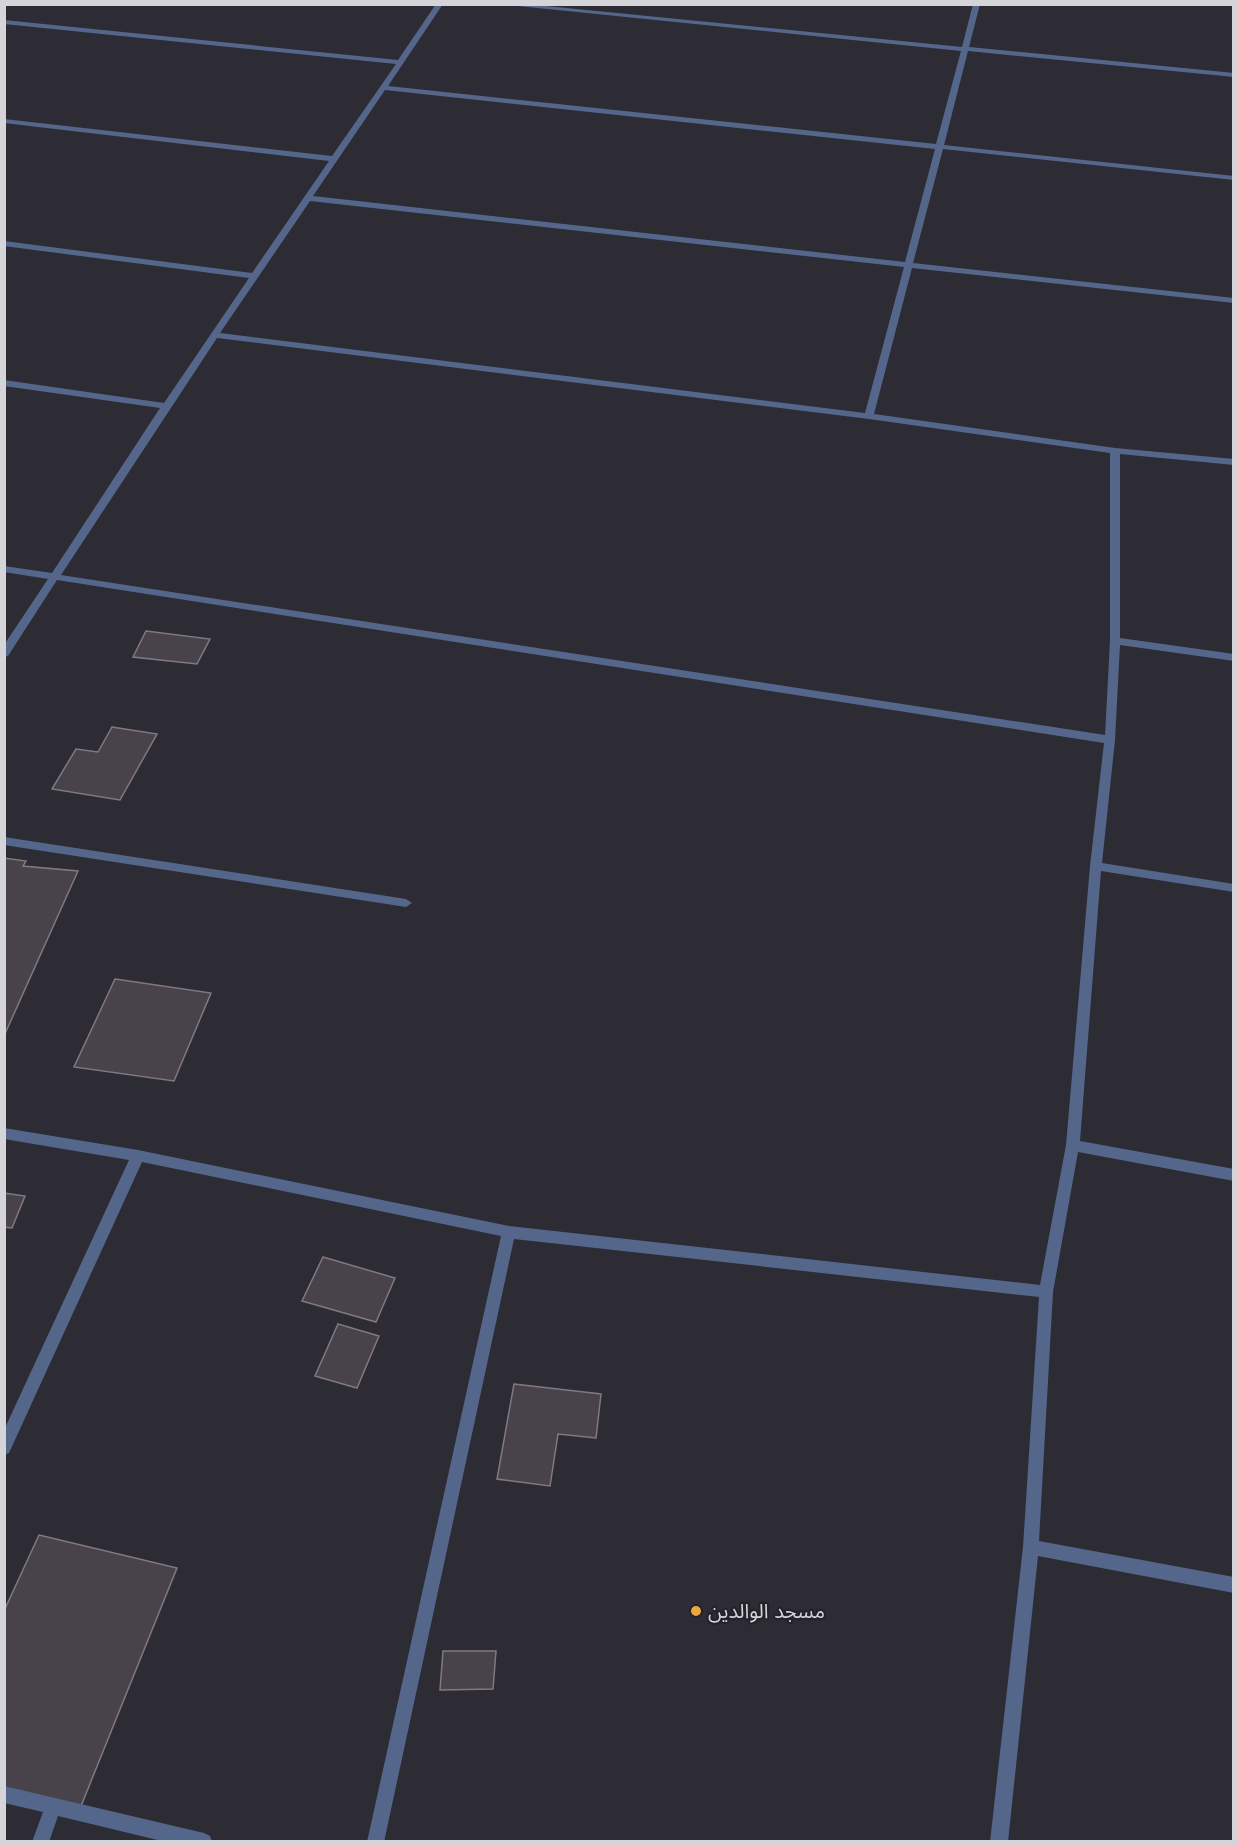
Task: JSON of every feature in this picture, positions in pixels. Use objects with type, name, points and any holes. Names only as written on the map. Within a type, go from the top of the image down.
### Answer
[{"type":"street","points":[[4,654],[166,406],[440,4]]},
{"type":"street","points":[[500,4],[967,47],[1233,75]]},
{"type":"street","points":[[869,416],[942,145],[977,4]]},
{"type":"street","points":[[4,22],[400,62]]},
{"type":"street","points":[[383,88],[942,145],[1233,178]]},
{"type":"street","points":[[4,121],[334,159]]},
{"type":"street","points":[[308,198],[910,263],[1233,301]]},
{"type":"street","points":[[4,243],[255,276]]},
{"type":"street","points":[[214,335],[869,416],[1115,451],[1233,462]]},
{"type":"street","points":[[4,383],[166,406]]},
{"type":"street","points":[[999,1842],[1031,1547],[1046,1292],[1073,1145],[1096,866],[1110,740],[1114,641],[1115,451]]},
{"type":"street","points":[[4,569],[1110,740]]},
{"type":"street","points":[[1114,641],[1233,658]]},
{"type":"street","points":[[4,841],[406,903]]},
{"type":"street","points":[[1096,866],[1233,888]]},
{"type":"street","points":[[4,1133],[138,1156],[509,1232],[1046,1292]]},
{"type":"street","points":[[1073,1145],[1233,1175]]},
{"type":"street","points":[[4,1448],[138,1156]]},
{"type":"street","points":[[375,1842],[509,1232]]},
{"type":"street","points":[[1031,1547],[1233,1585]]},
{"type":"street","points":[[4,1794],[204,1842]]},
{"type":"street","points":[[40,1842],[53,1807]]},
{"type":"building","points":[[146,631],[210,639],[197,664],[133,657]]},
{"type":"building","points":[[112,727],[157,734],[120,800],[52,789],[76,749],[98,752]]},
{"type":"building","points":[[4,858],[26,861],[23,866],[78,871],[4,1036]]},
{"type":"building","points":[[115,979],[211,993],[174,1081],[74,1067]]},
{"type":"building","points":[[4,1193],[25,1196],[12,1228],[4,1227]]},
{"type":"building","points":[[323,1257],[395,1278],[376,1322],[302,1301]]},
{"type":"building","points":[[338,1324],[379,1336],[357,1388],[315,1376]]},
{"type":"building","points":[[514,1384],[601,1394],[596,1438],[558,1434],[550,1486],[497,1479]]},
{"type":"building","points":[[39,1535],[177,1568],[79,1811],[4,1791],[4,1611]]},
{"type":"building","points":[[443,1651],[496,1651],[493,1689],[440,1690]]},
{"type":"place","name":"مسجد الوالدين","points":[[696,1611]]}]
